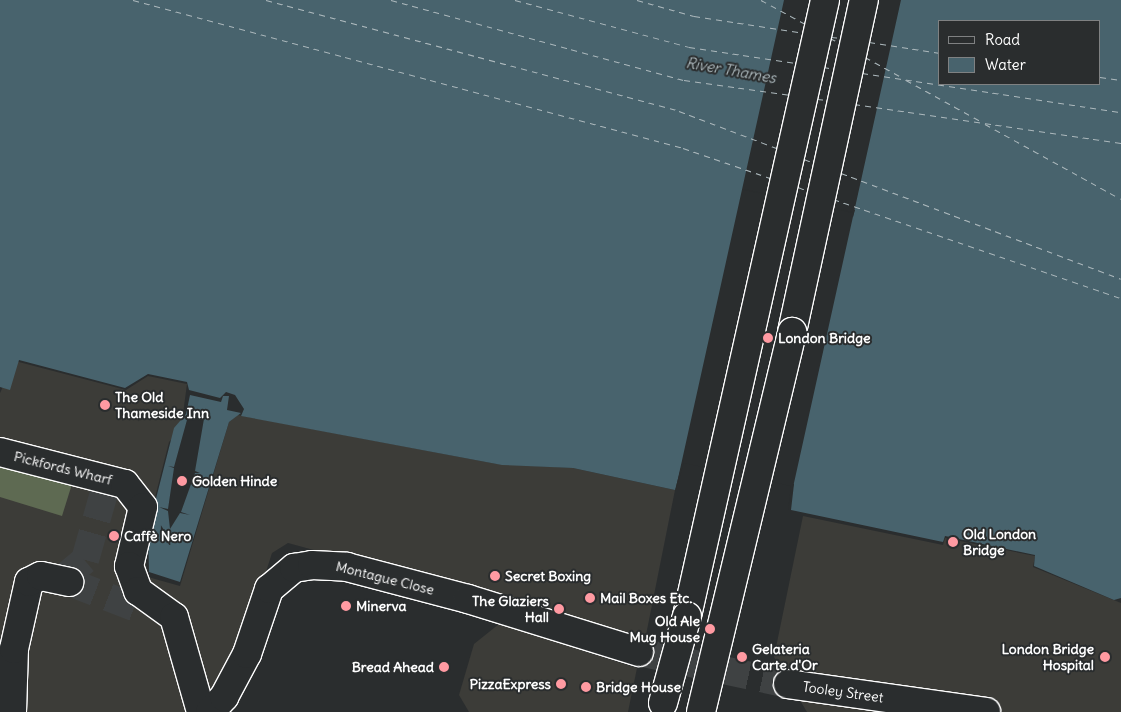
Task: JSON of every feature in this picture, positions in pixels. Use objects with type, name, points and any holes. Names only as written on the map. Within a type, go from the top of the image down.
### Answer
[{"type":"main road","points":[[661,707],[689,607],[825,0]]},
{"type":"main road","points":[[700,712],[792,332],[864,0]]},
{"type":"main road","name":"Pickfords Wharf","points":[[0,452],[113,482],[142,507],[129,566],[138,592],[148,606],[174,617],[201,712]]},
{"type":"main road","name":"Montague Close","points":[[210,712],[224,696],[248,654],[270,589],[294,568],[312,564],[347,567],[468,599],[639,652]]},
{"type":"main road","points":[[12,712],[14,649],[29,582],[41,576],[67,579]]},
{"type":"main road","name":"Tooley Street","points":[[788,684],[986,712]]},
{"type":"shaded area","points":[[15,361],[126,390],[148,376],[187,384],[181,429],[169,442],[143,545],[148,577],[180,586],[229,422],[238,415],[497,464],[573,468],[675,490],[645,640],[288,543],[272,553],[224,702],[203,712],[0,712],[0,393]]},
{"type":"shaded area","points":[[803,516],[943,545],[945,538],[1035,556],[1033,567],[1121,603],[1121,712],[807,712],[774,657]]},
{"type":"shaded area","points":[[499,624],[637,668],[628,712],[469,712],[459,695],[474,644]]},
{"type":"green space","points":[[0,461],[72,484],[62,516],[0,497]]},
{"type":"water","name":"River Thames","points":[[0,0],[1121,0],[1121,598],[1114,600],[1034,566],[1035,555],[945,536],[943,542],[791,510],[794,484],[683,460],[675,490],[573,468],[502,465],[241,416],[244,409],[235,395],[226,392],[220,398],[189,390],[187,382],[148,374],[125,388],[19,360],[10,390],[0,387]],"holes":[[[744,185],[855,210],[853,217],[742,192]]]},
{"type":"water","points":[[190,395],[221,402],[223,396],[229,396],[227,410],[241,413],[229,422],[180,582],[149,572],[148,530],[174,428],[186,414]],"holes":[[[190,409],[205,413],[195,471],[200,473],[195,473],[181,512],[190,515],[180,513],[170,529],[168,511],[159,507],[168,509],[174,468],[168,466],[174,467]]]},
{"type":"pier","name":"London Bridge","points":[[784,0],[901,0],[788,510],[791,486],[684,463],[675,492]],"holes":[[[744,189],[853,212],[853,213]]]},
{"type":"ferry route","points":[[133,0],[683,148],[770,178]]},
{"type":"ferry route","points":[[266,0],[679,111],[779,149]]},
{"type":"ferry route","points":[[391,0],[684,80],[791,95]]},
{"type":"ferry route","points":[[515,0],[689,47],[796,63]]},
{"type":"ferry route","points":[[637,0],[694,16],[805,33]]},
{"type":"ferry route","points":[[761,0],[807,25]]},
{"type":"ferry route","points":[[831,37],[842,38]]},
{"type":"ferry route","points":[[830,38],[842,44]]},
{"type":"ferry route","points":[[869,42],[938,53]]},
{"type":"ferry route","points":[[865,57],[903,78]]},
{"type":"ferry route","points":[[823,67],[836,69]]},
{"type":"ferry route","points":[[862,73],[938,84]]},
{"type":"ferry route","points":[[1101,77],[1121,80]]},
{"type":"ferry route","points":[[906,80],[982,122]]},
{"type":"ferry route","points":[[942,85],[1121,112]]},
{"type":"ferry route","points":[[817,99],[828,100]]},
{"type":"ferry route","points":[[854,104],[1121,143]]},
{"type":"ferry route","points":[[985,124],[1121,199]]},
{"type":"ferry route","points":[[804,159],[814,163]]},
{"type":"ferry route","points":[[841,173],[1121,279]]},
{"type":"ferry route","points":[[798,187],[808,191]]},
{"type":"ferry route","points":[[833,199],[1121,298]]},
{"type":"tunnel","points":[[67,575],[85,560],[107,482]]},
{"type":"tunnel","points":[[69,582],[136,608]]},
{"type":"tunnel","points":[[639,652],[788,684]]},
{"type":"place","name":"London Bridge","points":[[768,338]]},
{"type":"place","name":"The Old Thameside Inn","points":[[105,405]]},
{"type":"place","name":"Golden Hinde","points":[[182,481]]},
{"type":"place","name":"Caffè Nero","points":[[114,536]]},
{"type":"place","name":"Old London Bridge","points":[[953,542]]},
{"type":"place","name":"Secret Boxing","points":[[495,576]]},
{"type":"place","name":"Mail Boxes Etc.","points":[[590,598]]},
{"type":"place","name":"Minerva","points":[[346,606]]},
{"type":"place","name":"The Glaziers Hall","points":[[559,609]]},
{"type":"place","name":"Old Ale Mug House","points":[[710,629]]},
{"type":"place","name":"Gelateria Carte d'Or","points":[[742,657]]},
{"type":"place","name":"London Bridge Hospital","points":[[1105,657]]},
{"type":"place","name":"Bread Ahead","points":[[444,667]]},
{"type":"place","name":"PizzaExpress","points":[[561,684]]},
{"type":"place","name":"Bridge House","points":[[586,687]]}]
